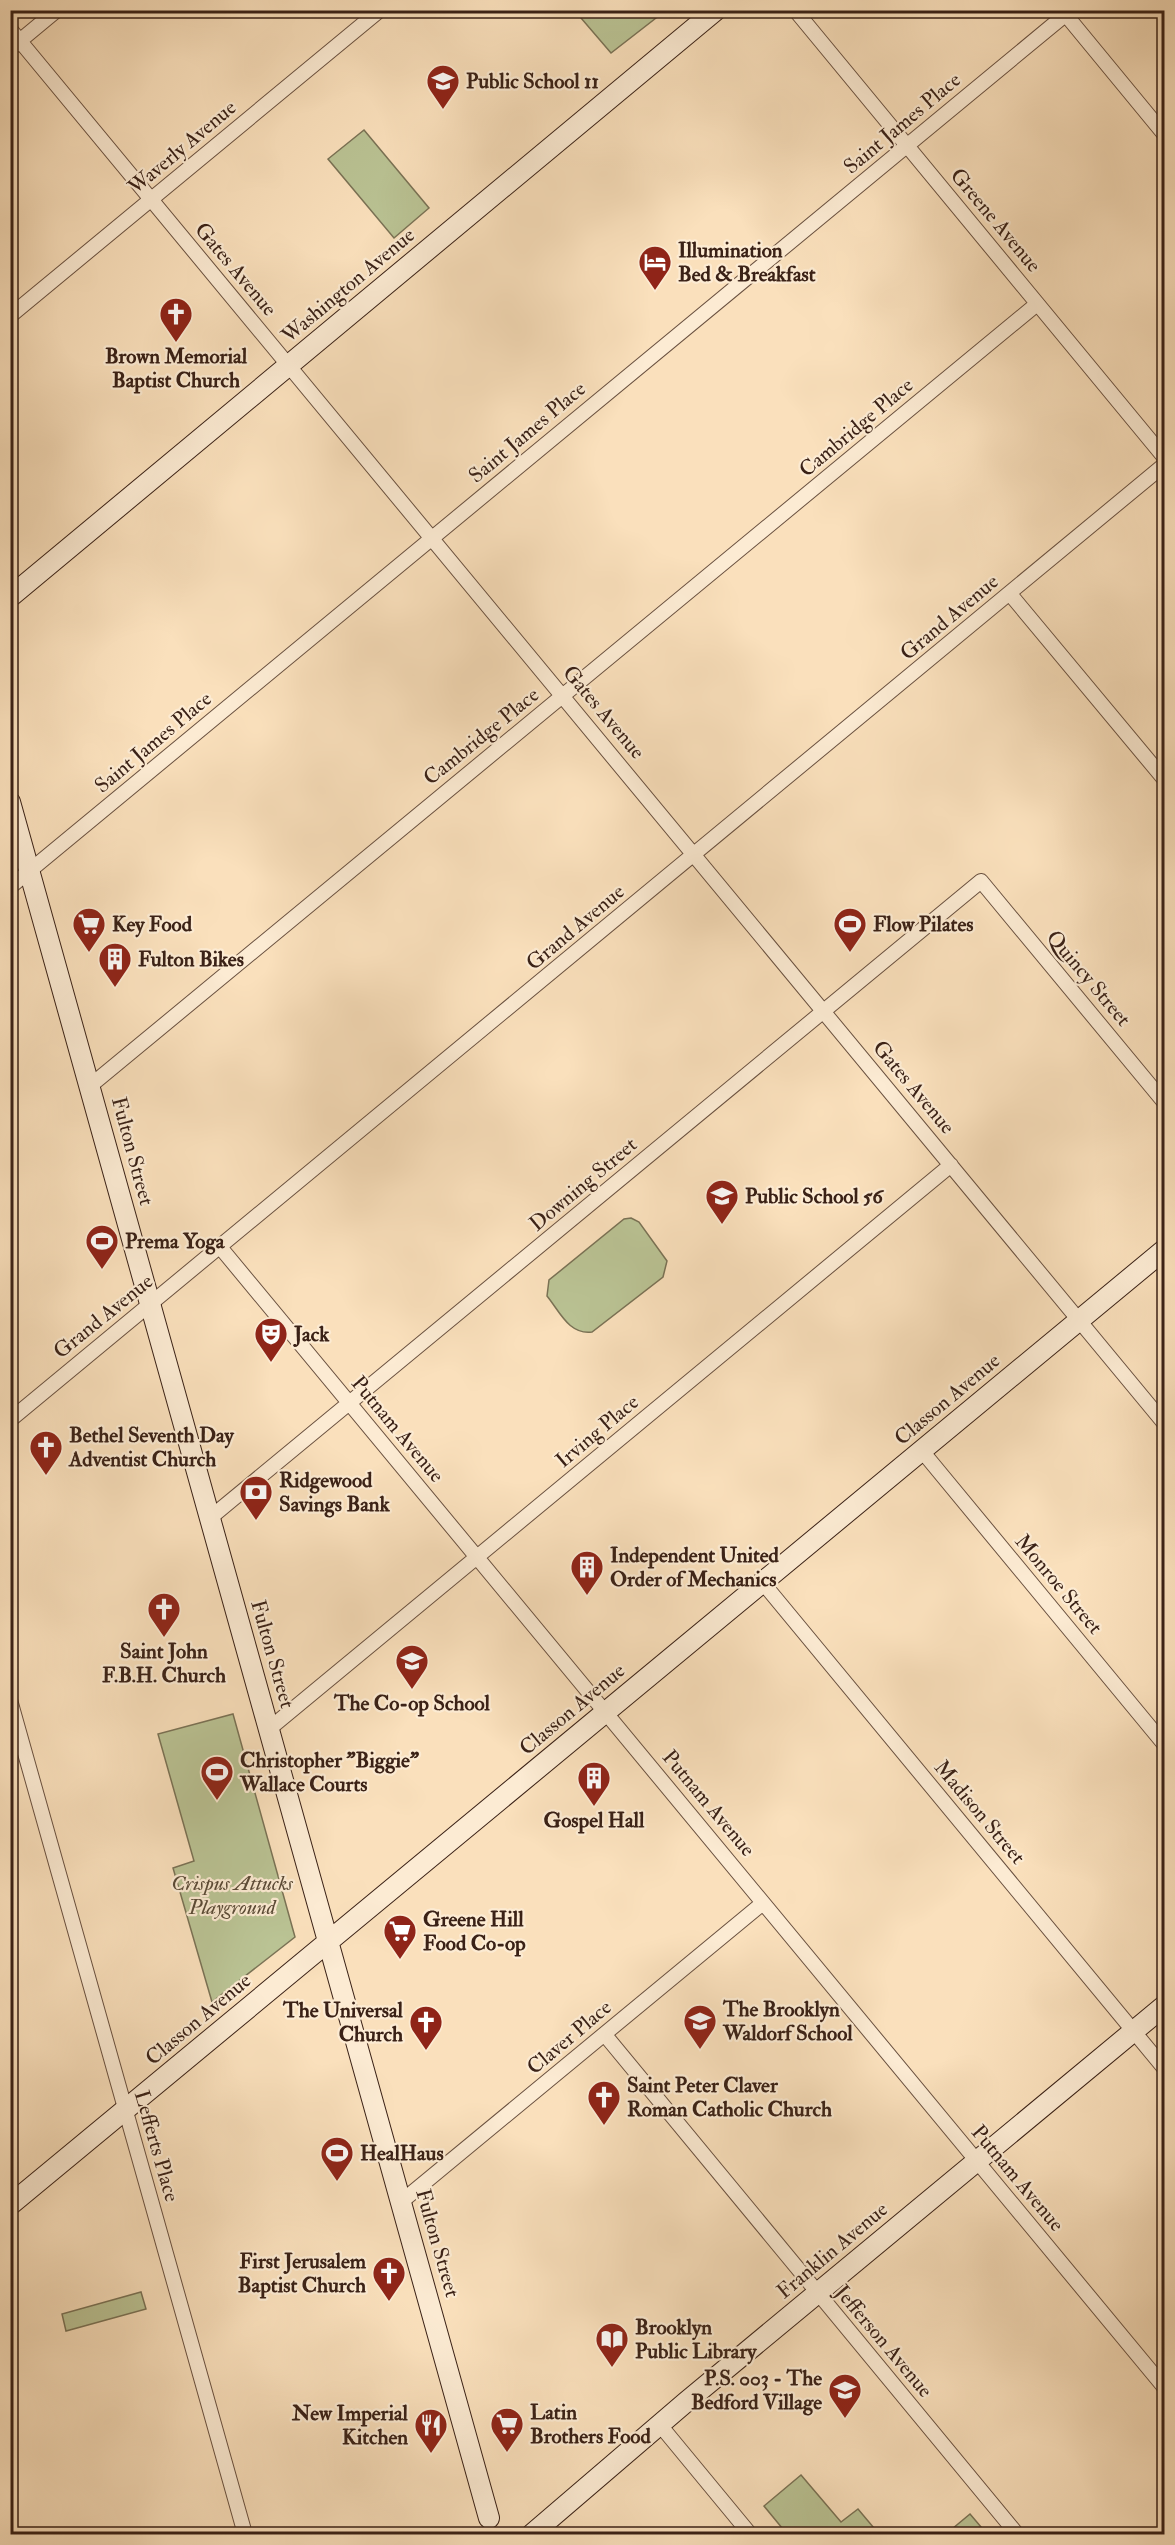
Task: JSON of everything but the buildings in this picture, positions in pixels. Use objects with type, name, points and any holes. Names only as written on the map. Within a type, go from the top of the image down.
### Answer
[{"type":"main road","name":"Washington Avenue","points":[[10,597],[716,10]]},
{"type":"main road","name":"Fulton Street","points":[[10,802],[491,2526]]},
{"type":"main road","name":"Classon Avenue","points":[[10,2205],[1164,1250]]},
{"type":"main road","name":"Franklin Avenue","points":[[532,2535],[660,2424],[1164,2006]]},
{"type":"street","points":[[15,45],[57,10]]},
{"type":"street","name":"Waverly Avenue","points":[[10,316],[380,10]]},
{"type":"street","name":"Greene Avenue","points":[[795,10],[1164,457]]},
{"type":"street","points":[[1068,13],[1164,134]]},
{"type":"street","name":"Saint James Place","points":[[10,887],[1068,13]]},
{"type":"street","name":"Gates Avenue","points":[[10,29],[15,45],[152,199],[1164,1423]]},
{"type":"street","name":"Cambridge Place","points":[[90,1086],[1037,304]]},
{"type":"street","name":"Grand Avenue","points":[[10,1420],[1164,465]]},
{"type":"street","points":[[1010,594],[1164,779]]},
{"type":"street","name":"Downing Street","points":[[210,1518],[981,881]]},
{"type":"street","name":"Quincy Street","points":[[981,881],[1164,1102]]},
{"type":"street","name":"Irving Place","points":[[269,1729],[951,1165]]},
{"type":"street","name":"Putnam Avenue","points":[[220,1247],[1164,2387]]},
{"type":"street","name":"Monroe Street","points":[[922,1451],[1164,1744]]},
{"type":"street","name":"Madison Street","points":[[763,1583],[1164,2068]]},
{"type":"street","name":"Lefferts Place","points":[[10,1700],[245,2535]]},
{"type":"street","name":"Claver Place","points":[[401,2202],[764,1903]]},
{"type":"street","name":"Jefferson Avenue","points":[[604,2035],[1017,2535]]},
{"type":"street","points":[[660,2424],[750,2535]]},
{"type":"green space","points":[[575,11],[665,11],[611,53]]},
{"type":"green space","points":[[364,130],[429,208],[394,238],[328,159]]},
{"type":"green space","points":[[631,1218],[639,1222],[667,1261],[663,1277],[592,1332],[577,1330],[566,1321],[547,1296],[549,1280],[624,1219]]},
{"type":"green space","name":"Crispus Attucks Playground","points":[[233,1714],[295,1937],[212,2002],[173,1868],[194,1861],[158,1734]]},
{"type":"green space","points":[[141,2292],[146,2309],[66,2331],[62,2314]]},
{"type":"green space","points":[[801,2475],[841,2522],[858,2509],[879,2534],[787,2534],[764,2506]]},
{"type":"green space","points":[[970,2514],[987,2534],[946,2534]]},
{"type":"place","name":"Public School 11","points":[[443,110]]},
{"type":"place","name":"Illumination Bed & Breakfast","points":[[655,291]]},
{"type":"place","name":"Brown Memorial Baptist Church","points":[[176,343]]},
{"type":"place","name":"Key Food","points":[[89,953]]},
{"type":"place","name":"Flow Pilates","points":[[850,953]]},
{"type":"place","name":"Fulton Bikes","points":[[115,988]]},
{"type":"place","name":"Public School 56","points":[[722,1225]]},
{"type":"place","name":"Prema Yoga","points":[[102,1270]]},
{"type":"place","name":"Jack","points":[[271,1363]]},
{"type":"place","name":"Bethel Seventh Day Adventist Church","points":[[46,1476]]},
{"type":"place","name":"Ridgewood Savings Bank","points":[[256,1521]]},
{"type":"place","name":"Independent United Order of Mechanics","points":[[587,1596]]},
{"type":"place","name":"Saint John F.B.H. Church","points":[[164,1638]]},
{"type":"place","name":"The Co-op School","points":[[412,1690]]},
{"type":"place","name":"Christopher \"Biggie\" Wallace Courts","points":[[217,1801]]},
{"type":"place","name":"Gospel Hall","points":[[594,1807]]},
{"type":"place","name":"Greene Hill Food Co-op","points":[[400,1960]]},
{"type":"place","name":"The Brooklyn Waldorf School","points":[[700,2050]]},
{"type":"place","name":"The Universal Church","points":[[426,2051]]},
{"type":"place","name":"Saint Peter Claver Roman Catholic Church","points":[[604,2126]]},
{"type":"place","name":"HealHaus","points":[[337,2182]]},
{"type":"place","name":"First Jerusalem Baptist Church","points":[[389,2302]]},
{"type":"place","name":"Brooklyn Public Library","points":[[612,2368]]},
{"type":"place","name":"P.S. 003 - The Bedford Village","points":[[845,2419]]},
{"type":"place","name":"Latin Brothers Food","points":[[507,2453]]},
{"type":"place","name":"New Imperial Kitchen","points":[[431,2454]]}]
